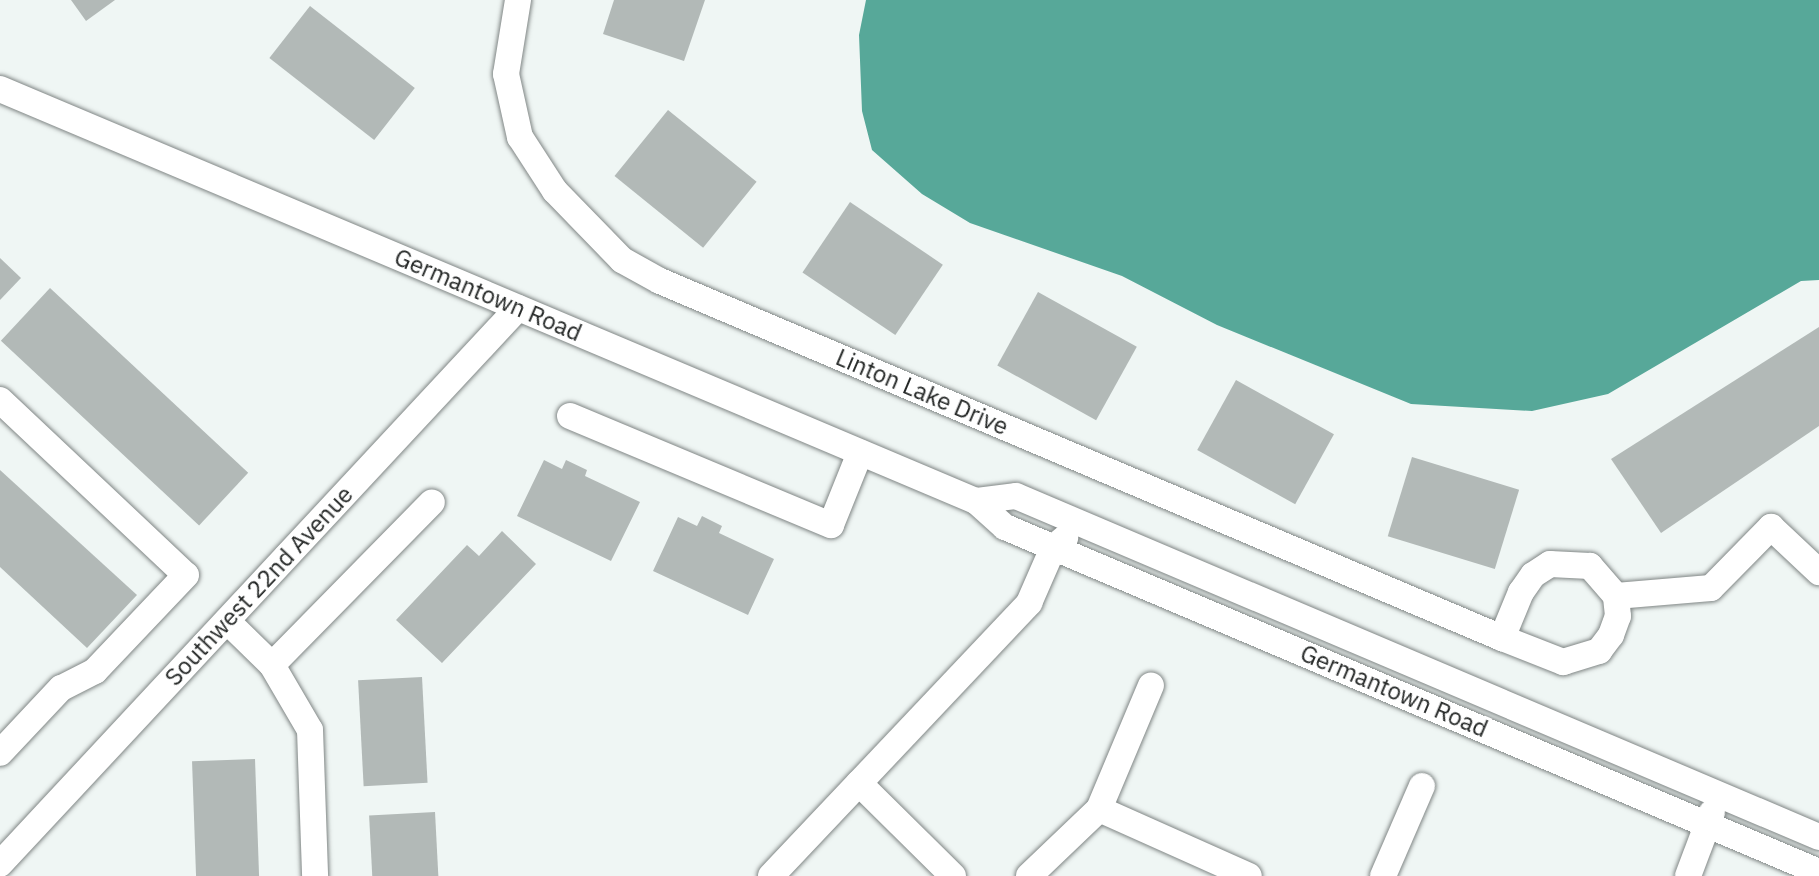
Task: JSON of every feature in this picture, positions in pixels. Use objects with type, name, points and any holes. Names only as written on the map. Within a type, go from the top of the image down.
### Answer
[{"type":"street","name":"Linton Lake Drive","points":[[518,0],[506,74],[520,137],[555,191],[622,260],[660,281],[1563,662],[1599,651],[1618,616],[1616,596]]},
{"type":"street","name":"Germantown Road","points":[[0,89],[976,501],[1005,527],[1706,827],[1819,872]]},
{"type":"street","name":"Southwest 22nd Avenue","points":[[0,863],[518,308]]},
{"type":"street","points":[[0,400],[186,575],[95,671],[61,688],[0,753]]},
{"type":"street","points":[[570,416],[831,525],[860,453]]},
{"type":"street","name":"Germantown Road","points":[[976,501],[1016,496],[1819,837]]},
{"type":"street","points":[[272,665],[432,502]]},
{"type":"street","points":[[1502,638],[1521,592],[1533,575],[1550,564],[1590,566],[1616,596],[1711,588],[1771,527],[1819,572]]},
{"type":"street","points":[[771,876],[1029,603],[1053,548],[1066,537],[1081,537],[1309,631],[1320,625]]},
{"type":"street","points":[[227,621],[272,665],[310,730],[315,876]]},
{"type":"street","points":[[1043,871],[1099,809],[1151,685]]},
{"type":"street","points":[[859,783],[953,876]]},
{"type":"street","points":[[1383,876],[1422,786]]},
{"type":"street","points":[[1099,809],[1249,876]]},
{"type":"street","points":[[1688,876],[1712,812],[1721,809],[1819,848]]},
{"type":"shaded area","points":[[866,0],[1819,0],[1819,280],[1801,281],[1608,394],[1532,411],[1411,404],[1217,325],[1122,276],[970,223],[922,194],[872,150],[862,111],[859,35]]},
{"type":"building","points":[[71,0],[115,0],[86,21]]},
{"type":"building","points":[[614,0],[705,0],[684,61],[603,34]]},
{"type":"building","points":[[310,6],[415,88],[374,140],[269,58]]},
{"type":"building","points":[[668,110],[757,182],[703,248],[615,176]]},
{"type":"building","points":[[850,202],[943,265],[895,335],[802,272]]},
{"type":"building","points":[[0,258],[21,278],[0,300]]},
{"type":"building","points":[[50,288],[248,473],[199,525],[1,341]]},
{"type":"building","points":[[1038,292],[1137,347],[1096,420],[997,365]]},
{"type":"building","points":[[1819,327],[1819,426],[1661,533],[1611,459]]},
{"type":"building","points":[[1236,380],[1334,434],[1295,504],[1197,450]]},
{"type":"building","points":[[1412,457],[1519,490],[1495,569],[1388,536]]},
{"type":"building","points":[[544,460],[562,469],[566,460],[587,470],[585,476],[640,502],[611,561],[517,516]]},
{"type":"building","points":[[0,470],[137,595],[87,648],[0,567]]},
{"type":"building","points":[[702,516],[722,526],[719,533],[774,559],[748,615],[653,571],[678,517],[697,526]]},
{"type":"building","points":[[502,531],[536,564],[442,663],[396,620],[467,545],[479,556]]},
{"type":"building","points":[[422,677],[428,783],[364,786],[358,680]]},
{"type":"building","points":[[255,759],[259,876],[196,876],[192,761]]},
{"type":"building","points":[[435,812],[438,876],[372,876],[369,815]]}]
